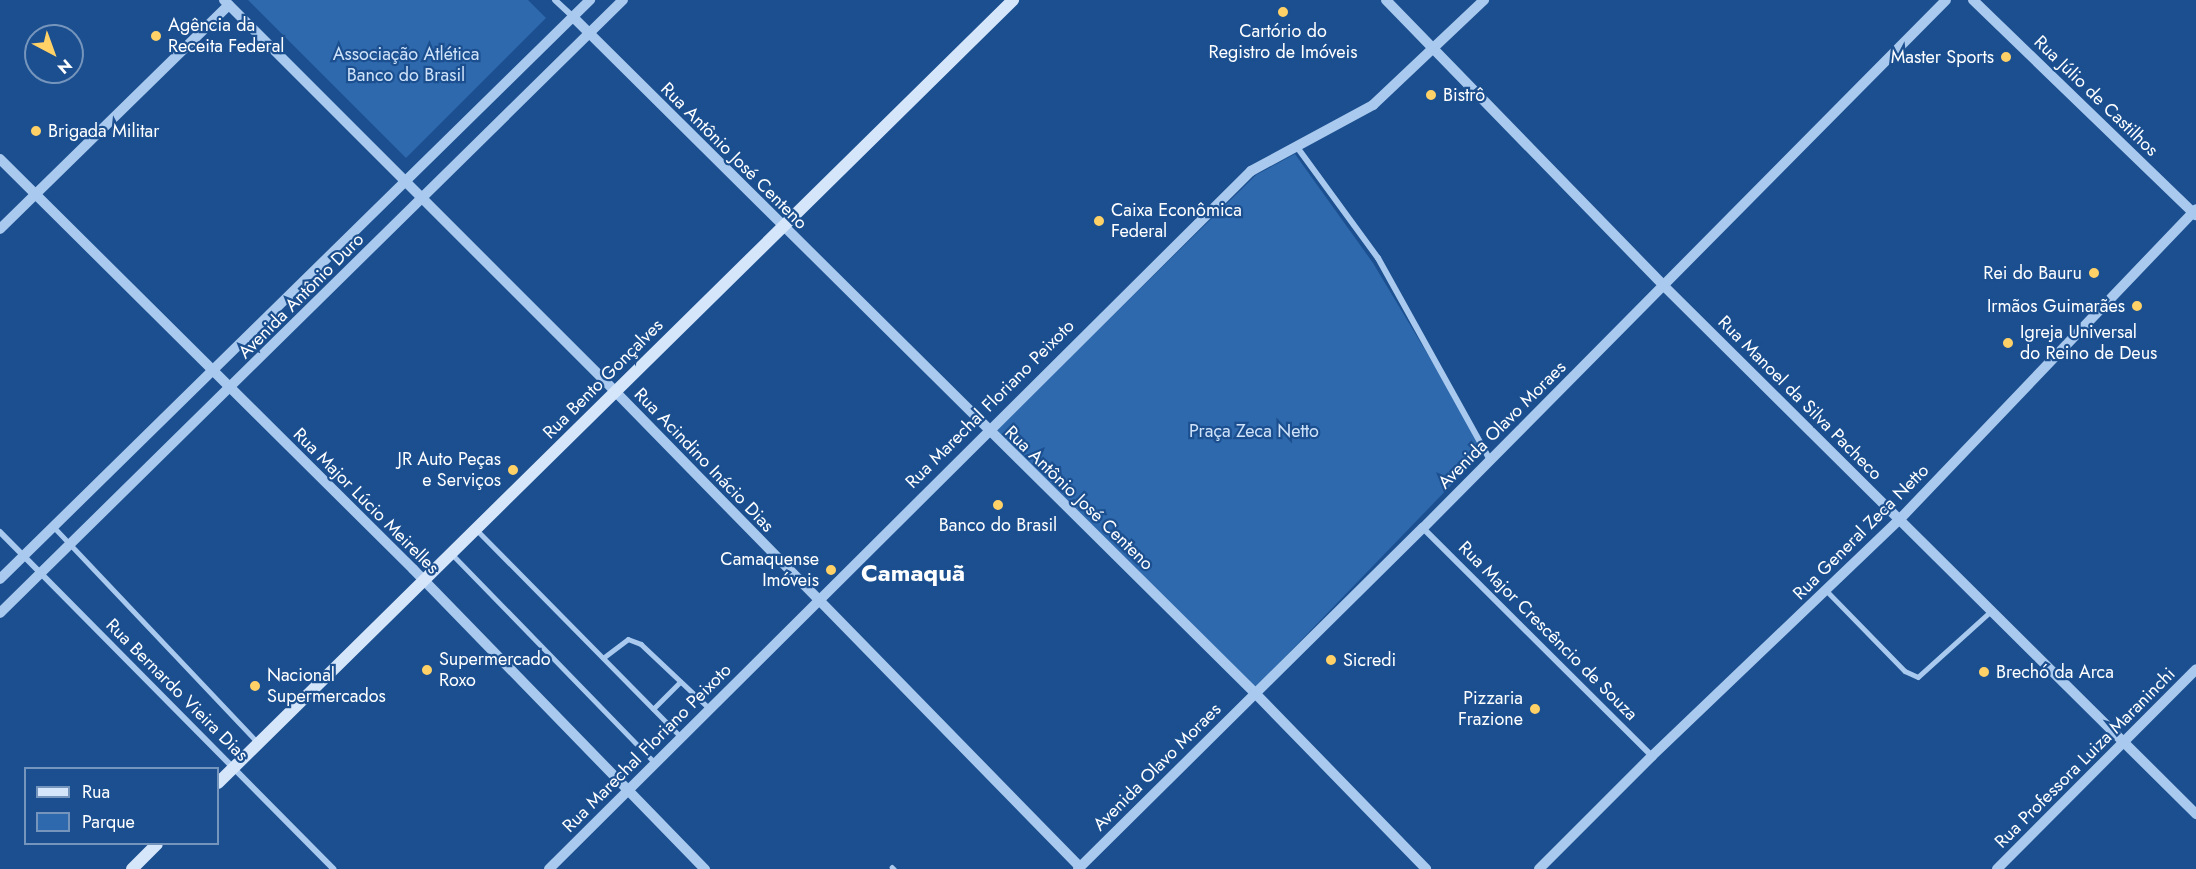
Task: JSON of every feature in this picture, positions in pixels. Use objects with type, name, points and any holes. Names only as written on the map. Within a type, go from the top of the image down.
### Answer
[{"type":"main road","name":"Rua Bento Gonçalves","points":[[219,782],[453,555],[781,226],[1013,0]]},
{"type":"main road","points":[[132,869],[155,845]]},
{"type":"street","name":"Rua Antônio José Centeno","points":[[555,0],[986,430],[1254,693],[1426,869]]},
{"type":"street","name":"Avenida Antônio Duro","points":[[0,579],[590,0]]},
{"type":"street","name":"Avenida Antônio Duro","points":[[0,613],[623,0]]},
{"type":"street","name":"Rua Manoel da Silva Pacheco","points":[[1386,0],[1664,286],[1899,520],[1993,609],[2196,814]]},
{"type":"street","name":"Rua Marechal Floriano Peixoto","points":[[549,869],[986,430],[1251,171],[1373,105],[1436,49],[1484,0]]},
{"type":"street","name":"Avenida Olavo Moraes","points":[[1080,868],[1423,528],[1946,0]]},
{"type":"street","name":"Rua Júlio de Castilhos","points":[[1973,0],[2195,212]]},
{"type":"street","name":"Rua Acindino Inácio Dias","points":[[228,2],[616,393],[1080,868]]},
{"type":"street","points":[[0,229],[228,2]]},
{"type":"street","points":[[1298,147],[1378,258],[1490,460]]},
{"type":"street","name":"Rua Major Lúcio Meirelles","points":[[0,159],[425,582],[627,792],[705,869]]},
{"type":"street","name":"Rua General Zeca Netto","points":[[1539,869],[1652,756],[1899,520],[2195,212]]},
{"type":"street","name":"Rua Major Crescêncio de Souza","points":[[1423,528],[1652,756]]},
{"type":"street","name":"Rua Bernardo Vieira Dias","points":[[0,532],[333,869]]},
{"type":"street","name":"Rua Professora Luiza Maraninchi","points":[[1996,869],[2196,669]]},
{"type":"lane","points":[[54,527],[258,743]]},
{"type":"lane","points":[[477,531],[681,737]]},
{"type":"lane","points":[[453,555],[656,763]]},
{"type":"lane","points":[[1826,590],[1905,671],[1917,676],[1993,609]]},
{"type":"lane","points":[[603,658],[628,639],[641,644],[710,709]]},
{"type":"lane","points":[[653,709],[680,682]]},
{"type":"green space","name":"Associação Atlética Banco do Brasil","points":[[248,0],[528,0],[546,18],[406,158]]},
{"type":"green space","name":"Praça Zeca Netto","points":[[1295,154],[1373,263],[1485,450],[1255,688],[995,431],[1256,175]]},
{"type":"place","name":"Cartório do Registro de Imóveis","points":[[1283,12]]},
{"type":"place","name":"Agência da Receita Federal","points":[[156,36]]},
{"type":"place","name":"Master Sports","points":[[2006,57]]},
{"type":"place","name":"Bistrô","points":[[1431,95]]},
{"type":"place","name":"Brigada Militar","points":[[36,131]]},
{"type":"place","name":"Caixa Econômica Federal","points":[[1099,221]]},
{"type":"place","name":"Rei do Bauru","points":[[2094,273]]},
{"type":"place","name":"Irmãos Guimarães","points":[[2137,306]]},
{"type":"place","name":"Igreja Universal do Reino de Deus","points":[[2008,343]]},
{"type":"place","name":"JR Auto Peças e Serviços","points":[[513,470]]},
{"type":"place","name":"Banco do Brasil","points":[[998,505]]},
{"type":"place","name":"Camaquense Imóveis","points":[[831,570]]},
{"type":"place","name":"Sicredi","points":[[1331,660]]},
{"type":"place","name":"Supermercado Roxo","points":[[427,670]]},
{"type":"place","name":"Brechó da Arca","points":[[1984,672]]},
{"type":"place","name":"Nacional Supermercados","points":[[255,686]]},
{"type":"place","name":"Pizzaria Frazione","points":[[1535,709]]},
{"type":"district","name":"Camaquã","points":[[913,573]]}]
